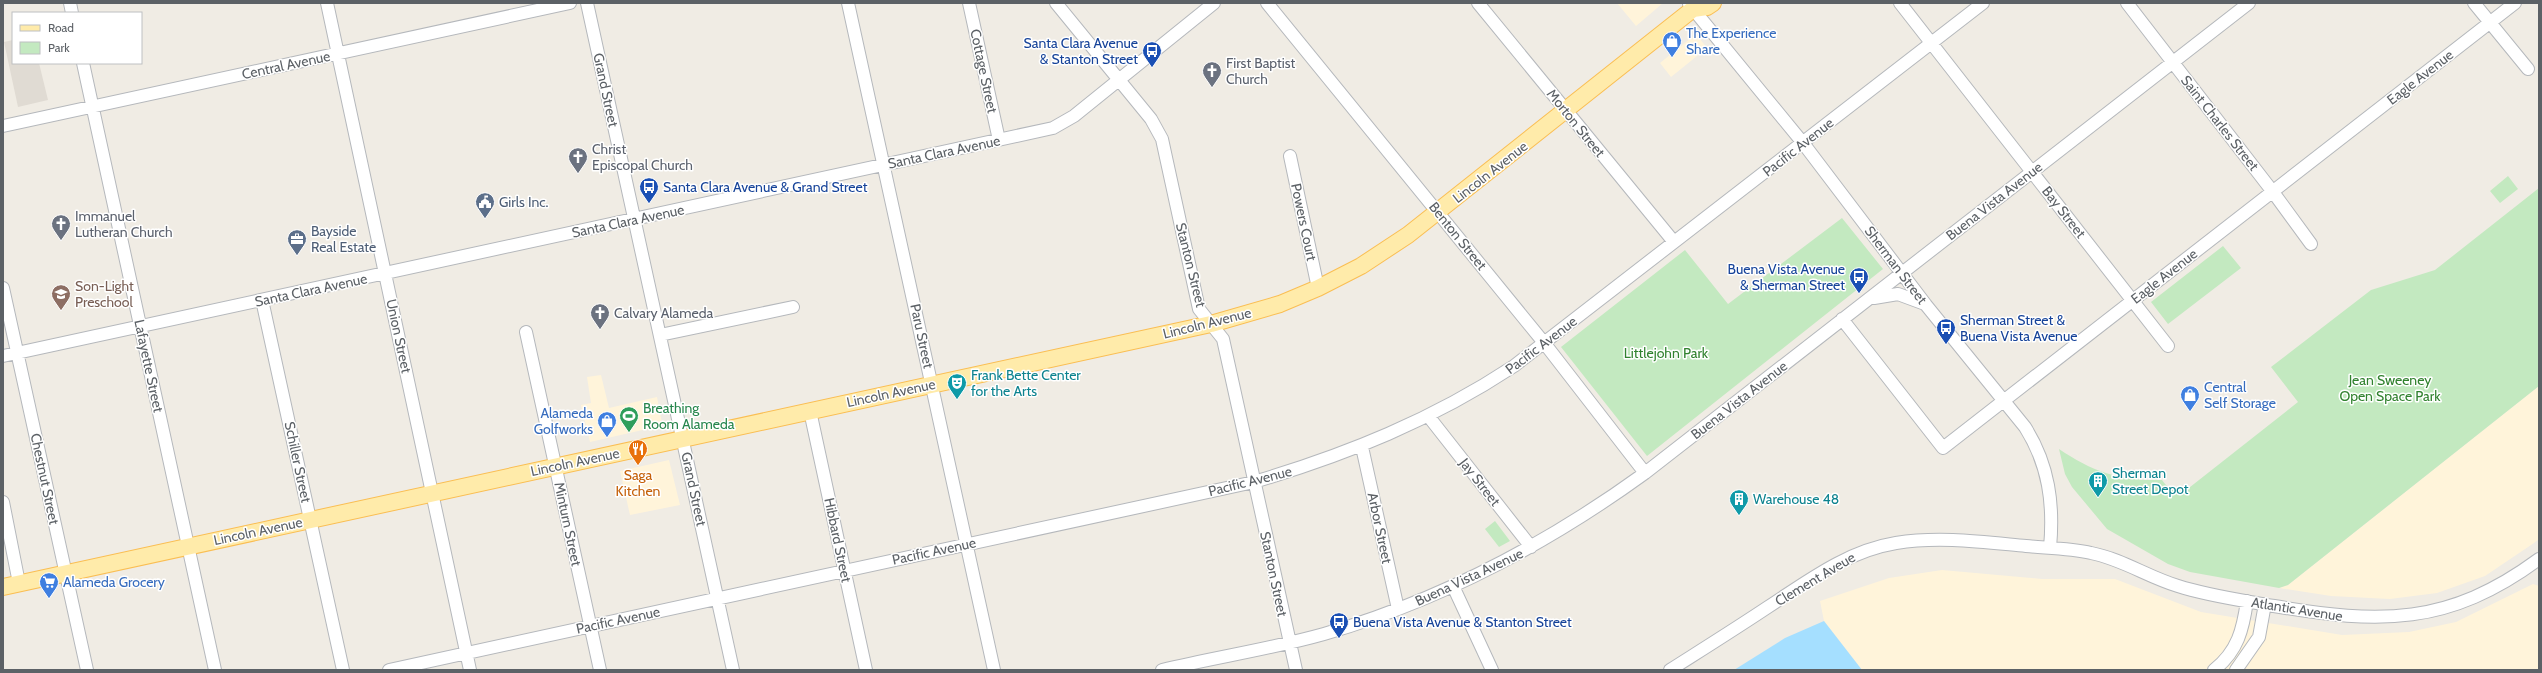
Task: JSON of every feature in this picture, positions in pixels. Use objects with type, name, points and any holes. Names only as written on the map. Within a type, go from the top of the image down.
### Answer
[{"type":"main road","name":"Lincoln Avenue","points":[[3,587],[1211,324],[1280,304],[1318,288],[1380,254],[1438,212],[1566,111],[1693,5],[1707,7],[1713,3]]},
{"type":"street","name":"Union Street","points":[[327,3],[470,670]]},
{"type":"street","name":"Central Avenue","points":[[3,126],[570,3]]},
{"type":"street","name":"Grand Street","points":[[588,3],[733,670]]},
{"type":"street","name":"Paru Street","points":[[848,3],[994,670]]},
{"type":"street","name":"Cottage Street","points":[[969,3],[999,140]]},
{"type":"street","name":"Stanton Street","points":[[1056,3],[1120,80],[1161,135],[1199,309],[1223,339],[1296,670]]},
{"type":"street","name":"Santa Clara Avenue","points":[[3,356],[1053,128],[1063,123],[1120,80],[1214,3]]},
{"type":"street","name":"Benton Street","points":[[1267,3],[1545,344],[1645,472]]},
{"type":"street","name":"Morton Street","points":[[1478,3],[1674,242]]},
{"type":"street","name":"Bay Street","points":[[1900,3],[1932,42],[2168,346]]},
{"type":"street","name":"Pacific Avenue","points":[[389,670],[1254,482],[1362,447],[1429,417],[1481,388],[1545,344],[1674,242],[1983,3]]},
{"type":"street","name":"Saint Charles Street","points":[[2127,3],[2273,192],[2311,244]]},
{"type":"street","name":"Buena Vista Avenue","points":[[1162,670],[1194,666],[1290,643],[1398,609],[1453,586],[1532,548],[1603,502],[1645,472],[2249,3]]},
{"type":"street","points":[[2474,3],[2528,69]]},
{"type":"street","name":"Eagle Avenue","points":[[1842,319],[1943,448],[2515,3]]},
{"type":"street","name":"Sherman Street","points":[[1693,5],[1802,143],[1926,305],[2003,400],[2037,446],[2045,466],[2052,515],[2050,548]]},
{"type":"street","name":"Lafayette Street","points":[[83,64],[215,670]]},
{"type":"street","name":"Powers Court","points":[[1290,156],[1318,288]]},
{"type":"street","name":"Chestnut Street","points":[[3,288],[87,670]]},
{"type":"street","points":[[1866,301],[1886,294],[1898,294],[1926,305]]},
{"type":"street","name":"Schiller Street","points":[[262,300],[343,670]]},
{"type":"street","points":[[660,335],[793,306]]},
{"type":"street","name":"Minturn Street","points":[[526,332],[600,670]]},
{"type":"street","name":"Hibbard Street","points":[[810,411],[866,670]]},
{"type":"street","name":"Jay Street","points":[[1429,417],[1532,548]]},
{"type":"street","name":"Arbor Street","points":[[1362,447],[1398,609]]},
{"type":"street","points":[[3,502],[19,583]]},
{"type":"street","name":"Clement Aveue","points":[[1670,670],[1820,574],[1867,550],[1923,540],[1956,540],[2050,548]]},
{"type":"street","name":"Atlantic Avenue","points":[[2050,548],[2091,553],[2114,559],[2193,591],[2354,618],[2408,616],[2445,608],[2470,599],[2502,584],[2539,560]]},
{"type":"street","points":[[1453,586],[1492,670]]},
{"type":"street","points":[[2214,670],[2232,650],[2243,631],[2247,601]]},
{"type":"street","points":[[2236,670],[2259,637],[2265,604]]},
{"type":"shaded area","points":[[1617,3],[1663,3],[1636,26]]},
{"type":"shaded area","points":[[1696,34],[1707,48],[1671,77],[1660,63]]},
{"type":"shaded area","points":[[12,40],[12,64],[39,64],[48,100],[18,107],[4,42]]},
{"type":"shaded area","points":[[601,375],[609,408],[657,397],[662,423],[660,426],[590,442],[581,405],[591,403],[587,377]]},
{"type":"shaded area","points":[[2539,386],[2539,539],[2534,543],[2485,576],[2437,593],[2390,599],[2331,596],[2279,588],[2288,585]]},
{"type":"shaded area","points":[[669,460],[680,505],[630,515],[620,471]]},
{"type":"shaded area","points":[[1942,570],[2042,579],[2115,579],[2201,612],[2342,635],[2409,632],[2456,622],[2533,584],[2539,586],[2539,670],[1862,670],[1824,621],[1820,601],[1889,578]]},
{"type":"green space","points":[[2508,176],[2518,189],[2500,203],[2490,191]]},
{"type":"green space","name":"Jean Sweeney Open Space Park","points":[[2539,188],[2539,386],[2288,585],[2279,588],[2190,572],[2168,564],[2107,529],[2072,487],[2065,474],[2059,449],[2084,464],[2108,474],[2133,479],[2162,480],[2174,491],[2185,491],[2298,402],[2271,367],[2371,290],[2435,270]]},
{"type":"green space","name":"Littlejohn Park","points":[[1842,218],[1883,269],[1647,456],[1561,347],[1685,250],[1728,304]]},
{"type":"green space","points":[[2223,246],[2241,268],[2168,324],[2151,302]]},
{"type":"green space","points":[[1495,521],[1510,541],[1499,547],[1485,529]]},
{"type":"water","points":[[1824,621],[1862,670],[1734,670],[1785,638]]},
{"type":"place","name":"The Experience Share","points":[[1672,58]]},
{"type":"place","name":"Santa Clara Avenue & Stanton Street","points":[[1152,68]]},
{"type":"place","name":"First Baptist Church","points":[[1212,88]]},
{"type":"place","name":"Christ Episcopal Church","points":[[578,174]]},
{"type":"place","name":"Santa Clara Avenue & Grand Street","points":[[649,204]]},
{"type":"place","name":"Girls Inc.","points":[[485,219]]},
{"type":"place","name":"Immanuel Lutheran Church","points":[[61,241]]},
{"type":"place","name":"Bayside Real Estate","points":[[297,256]]},
{"type":"place","name":"Buena Vista Avenue & Sherman Street","points":[[1859,294]]},
{"type":"place","name":"Son-Light Preschool","points":[[61,311]]},
{"type":"place","name":"Calvary Alameda","points":[[600,330]]},
{"type":"place","name":"Sherman Street & Buena Vista Avenue","points":[[1946,345]]},
{"type":"place","name":"Frank Bette Center for the Arts","points":[[957,400]]},
{"type":"place","name":"Central Self Storage","points":[[2190,412]]},
{"type":"place","name":"Breathing Room Alameda","points":[[629,433]]},
{"type":"place","name":"Alameda Golfworks","points":[[607,438]]},
{"type":"place","name":"Saga Kitchen","points":[[638,466]]},
{"type":"place","name":"Sherman Street Depot","points":[[2098,498]]},
{"type":"place","name":"Warehouse 48","points":[[1739,516]]},
{"type":"place","name":"Alameda Grocery","points":[[49,599]]},
{"type":"place","name":"Buena Vista Avenue & Stanton Street","points":[[1339,639]]}]
